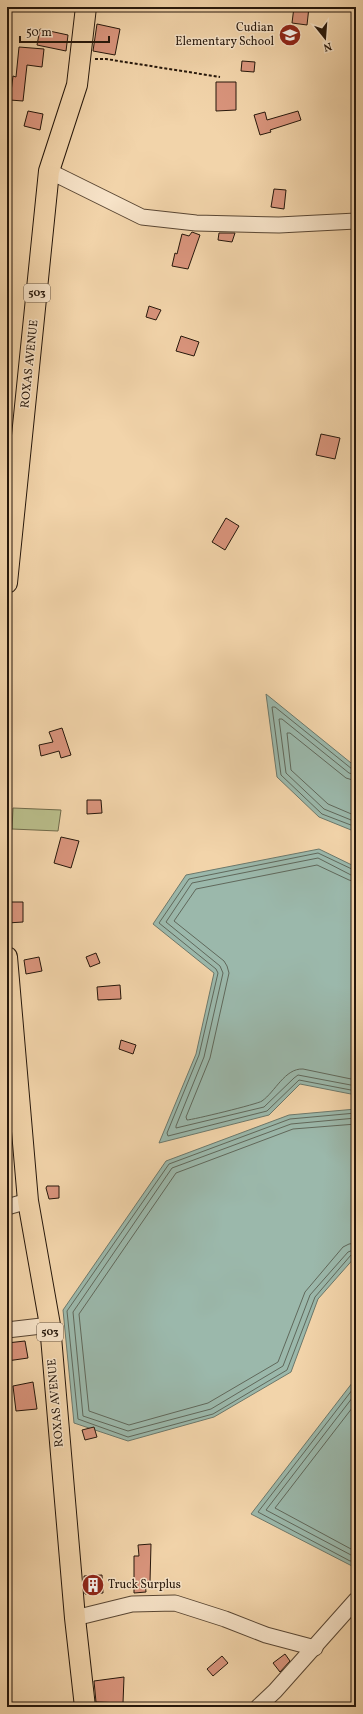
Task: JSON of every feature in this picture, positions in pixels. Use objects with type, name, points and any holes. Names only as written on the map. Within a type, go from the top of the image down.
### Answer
[{"type":"main road","name":"ROXAS AVENUE","points":[[7,582],[50,171],[76,85],[86,7]]},
{"type":"main road","name":"ROXAS AVENUE","points":[[7,957],[28,1201],[50,1325],[75,1618],[85,1707]]},
{"type":"street","points":[[50,171],[142,217],[196,223],[279,225],[356,221]]},
{"type":"street","points":[[7,1207],[28,1201]]},
{"type":"street","points":[[7,1330],[50,1325]]},
{"type":"street","points":[[258,1707],[315,1648],[356,1600]]},
{"type":"street","points":[[75,1618],[132,1604],[175,1603],[225,1619],[266,1635],[315,1648]]},
{"type":"path","points":[[80,59],[106,59],[220,77]]},
{"type":"green space","points":[[13,808],[61,810],[58,831],[12,829]]},
{"type":"water","points":[[266,694],[356,767],[356,832],[319,817],[277,777]]},
{"type":"water","points":[[319,849],[356,867],[356,1095],[300,1084],[269,1115],[159,1143],[196,1054],[214,973],[153,924],[186,875]]},
{"type":"water","points":[[356,1109],[356,1256],[318,1299],[291,1372],[214,1417],[128,1441],[74,1423],[63,1310],[166,1161],[289,1115]]},
{"type":"water","points":[[356,1378],[356,1563],[352,1566],[251,1514]]},
{"type":"building","points":[[294,7],[309,7],[307,25],[292,23]]},
{"type":"building","points":[[97,24],[120,29],[115,55],[93,51]]},
{"type":"building","points":[[40,29],[68,35],[66,51],[37,45]]},
{"type":"building","points":[[19,47],[44,49],[42,67],[27,65],[23,101],[10,100],[13,76],[16,77]]},
{"type":"building","points":[[242,61],[255,62],[254,72],[241,71]]},
{"type":"building","points":[[216,82],[236,82],[236,110],[216,111]]},
{"type":"building","points":[[28,111],[43,114],[40,130],[24,126]]},
{"type":"building","points":[[298,111],[301,120],[270,130],[271,132],[260,135],[254,115],[265,112],[267,120]]},
{"type":"building","points":[[274,189],[286,190],[284,209],[271,207]]},
{"type":"building","points":[[192,232],[200,235],[188,269],[172,266],[182,234],[189,236]]},
{"type":"building","points":[[219,233],[235,233],[232,242],[218,240]]},
{"type":"building","points":[[149,306],[161,310],[156,320],[146,317]]},
{"type":"building","points":[[181,336],[199,342],[194,356],[176,351]]},
{"type":"building","points":[[321,434],[340,438],[335,459],[316,455]]},
{"type":"building","points":[[226,518],[239,526],[225,550],[212,542]]},
{"type":"building","points":[[62,728],[71,755],[61,758],[59,751],[41,756],[39,745],[53,742],[49,732]]},
{"type":"building","points":[[87,800],[101,800],[102,813],[87,814]]},
{"type":"building","points":[[61,837],[79,841],[71,868],[54,863]]},
{"type":"building","points":[[7,902],[23,902],[23,922],[7,923]]},
{"type":"building","points":[[96,953],[100,963],[90,967],[86,957]]},
{"type":"building","points":[[39,957],[42,971],[26,974],[24,960]]},
{"type":"building","points":[[120,985],[121,999],[98,1000],[97,987]]},
{"type":"building","points":[[121,1040],[136,1045],[133,1054],[119,1049]]},
{"type":"building","points":[[47,1186],[59,1186],[59,1198],[49,1199],[46,1188]]},
{"type":"building","points":[[25,1341],[28,1358],[7,1361],[7,1343]]},
{"type":"building","points":[[33,1382],[37,1409],[16,1411],[13,1386]]},
{"type":"building","points":[[94,1427],[97,1437],[85,1440],[82,1430]]},
{"type":"building","points":[[151,1544],[150,1582],[145,1582],[146,1592],[134,1593],[134,1556],[139,1556],[138,1545]]},
{"type":"building","name":"Truck Surplus","points":[[102,1575],[103,1593],[85,1594],[84,1576]]},
{"type":"building","points":[[285,1654],[290,1661],[280,1672],[273,1663]]},
{"type":"building","points":[[222,1656],[228,1663],[213,1676],[207,1669]]},
{"type":"building","points":[[124,1677],[123,1703],[96,1702],[94,1681]]},
{"type":"place","name":"Cudian Elementary School","points":[[290,35]]},
{"type":"place","name":"Truck Surplus","points":[[93,1585]]}]
